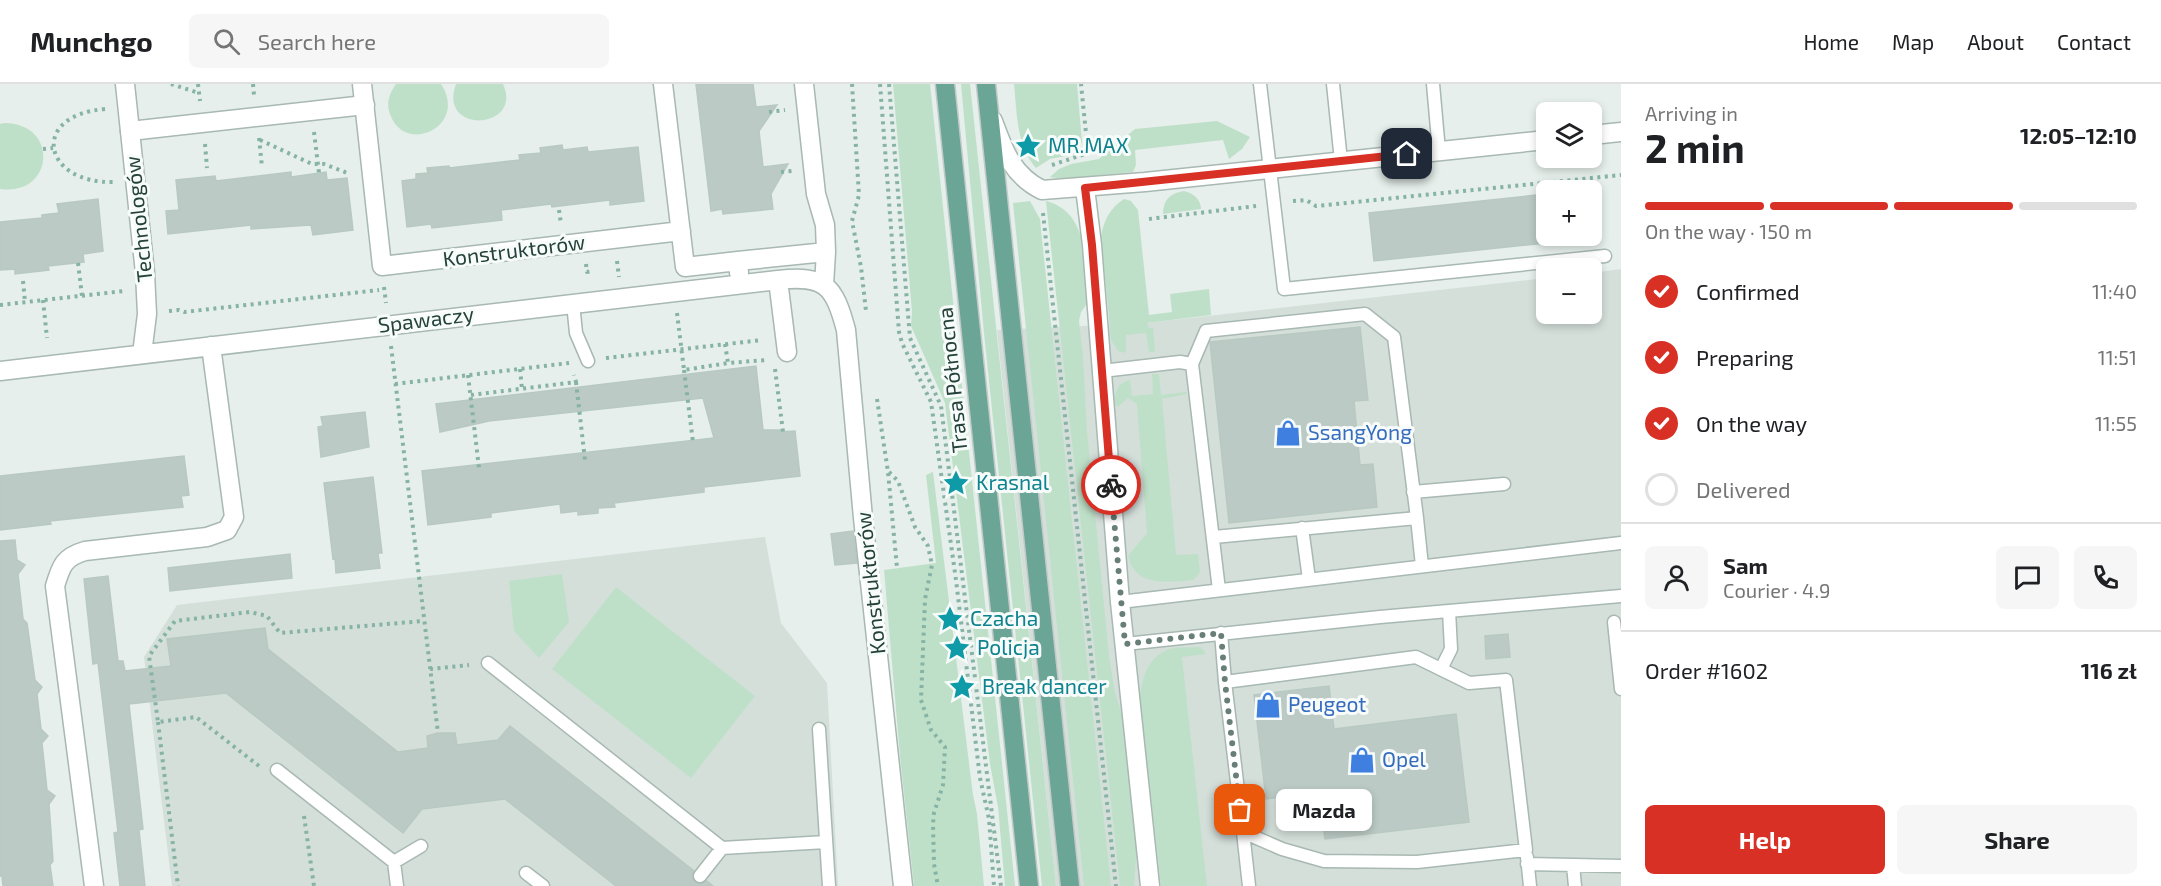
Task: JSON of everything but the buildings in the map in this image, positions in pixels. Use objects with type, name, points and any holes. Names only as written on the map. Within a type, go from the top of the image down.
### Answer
[{"type":"main road","name":"Trasa Północna","points":[[945,84],[1029,886]]},
{"type":"main road","points":[[987,84],[1070,886]]},
{"type":"street","name":"Technologów","points":[[125,84],[146,289],[147,314],[142,354]]},
{"type":"street","points":[[362,84],[382,266]]},
{"type":"street","points":[[663,84],[685,267],[826,252]]},
{"type":"street","points":[[780,357],[778,280],[813,279],[824,285],[825,225],[816,195],[804,84]]},
{"type":"street","points":[[130,130],[365,105]]},
{"type":"street","points":[[990,114],[1013,167],[1027,183],[1042,190],[1085,188],[1536,141]]},
{"type":"street","points":[[1602,134],[1621,132]]},
{"type":"street","points":[[1085,188],[1120,602],[1150,886]]},
{"type":"street","name":"Konstruktorów","points":[[382,266],[681,231]]},
{"type":"street","points":[[738,261],[741,284]]},
{"type":"street","name":"Spawaczy","points":[[0,371],[778,280]]},
{"type":"street","name":"Konstruktorów","points":[[824,285],[833,295],[846,330],[863,519],[903,886]]},
{"type":"street","points":[[94,886],[55,586],[60,567],[72,554],[207,537],[227,530],[234,517],[211,346]]},
{"type":"lane","points":[[1260,84],[1284,288],[1605,256]]},
{"type":"lane","points":[[1333,84],[1341,161]]},
{"type":"lane","points":[[1433,84],[1439,151]]},
{"type":"lane","points":[[573,303],[576,333],[588,361]]},
{"type":"lane","points":[[1219,590],[1192,364],[1206,331],[1365,314],[1394,337],[1422,566]]},
{"type":"lane","points":[[1102,370],[1180,362],[1192,364]]},
{"type":"lane","points":[[1413,492],[1504,484]]},
{"type":"lane","points":[[1214,537],[1417,518]]},
{"type":"lane","points":[[1302,528],[1309,579]]},
{"type":"lane","points":[[1120,602],[1621,543]]},
{"type":"lane","points":[[1125,644],[1621,596]]},
{"type":"lane","points":[[1442,669],[1451,649],[1449,611]]},
{"type":"lane","points":[[1614,622],[1621,689]]},
{"type":"lane","points":[[1221,633],[1249,886]]},
{"type":"lane","points":[[1225,682],[1416,657],[1469,683],[1506,680],[1530,886]]},
{"type":"lane","points":[[488,663],[722,848],[826,842]]},
{"type":"lane","points":[[819,729],[828,886]]},
{"type":"lane","points":[[272,771],[307,793],[394,862],[397,886]]},
{"type":"lane","points":[[1243,832],[1282,849],[1324,861],[1418,862],[1526,850]]},
{"type":"lane","points":[[394,862],[422,846]]},
{"type":"lane","points":[[700,876],[722,848]]},
{"type":"lane","points":[[1527,864],[1621,866]]},
{"type":"lane","points":[[1573,865],[1575,886]]},
{"type":"lane","points":[[526,873],[543,886]]},
{"type":"path","points":[[171,84],[199,93]]},
{"type":"path","points":[[880,84],[899,332],[902,344],[931,402],[980,778],[989,819],[994,886]]},
{"type":"path","points":[[889,84],[910,338],[941,406],[1001,886]]},
{"type":"path","points":[[1081,84],[1088,153],[1053,164],[1042,173],[1041,201],[1116,886]]},
{"type":"path","points":[[127,107],[91,110],[76,116],[59,129],[53,141],[53,148],[59,163],[76,174],[108,182],[136,181]]},
{"type":"path","points":[[259,140],[312,164],[324,164],[373,184]]},
{"type":"path","points":[[43,149],[53,148]]},
{"type":"path","points":[[1149,219],[1306,200],[1316,206],[1621,176]]},
{"type":"path","points":[[615,239],[621,297]]},
{"type":"path","points":[[78,262],[82,296]]},
{"type":"path","points":[[382,266],[438,733]]},
{"type":"path","points":[[22,281],[25,302]]},
{"type":"path","points":[[0,305],[146,289]]},
{"type":"path","points":[[180,310],[184,312],[384,290]]},
{"type":"path","points":[[675,291],[693,442]]},
{"type":"path","points":[[43,300],[47,338]]},
{"type":"path","points":[[725,344],[728,363]]},
{"type":"path","points":[[684,370],[766,359],[766,363],[780,357],[783,432]]},
{"type":"path","points":[[519,369],[522,389]]},
{"type":"path","points":[[468,375],[479,468]]},
{"type":"path","points":[[471,395],[575,381],[585,460]]},
{"type":"path","points":[[860,472],[888,472],[898,481],[915,527],[928,546],[932,565],[925,599],[921,700],[931,730],[945,747],[943,785],[933,824],[934,864],[938,886]]},
{"type":"path","points":[[178,886],[149,656],[175,621],[250,612],[267,616],[280,633],[424,621]]},
{"type":"path","points":[[430,669],[488,663]]},
{"type":"path","points":[[158,722],[196,717],[272,771]]},
{"type":"path","points":[[307,793],[302,800],[314,886]]},
{"type":"shaded area","points":[[1621,269],[1621,886],[1056,886],[997,330],[1146,323],[1536,279],[1536,324],[1602,324],[1602,272]]},
{"type":"shaded area","points":[[765,537],[781,623],[827,683],[838,886],[172,886],[144,657],[177,605]]},
{"type":"green space","points":[[396,84],[441,84],[447,99],[447,113],[441,123],[431,131],[420,134],[408,133],[397,127],[388,106],[390,95]]},
{"type":"green space","points":[[456,84],[503,84],[506,99],[502,111],[492,118],[468,119],[458,112],[453,101]]},
{"type":"green space","points":[[893,84],[930,84],[1015,886],[1005,886],[998,807],[990,764],[945,403],[911,326],[912,312]]},
{"type":"green space","points":[[961,84],[970,84],[1056,886],[1042,886],[984,333]]},
{"type":"green space","points":[[1014,84],[1077,84],[1082,142],[1076,154],[1050,159],[1036,168],[1029,159],[1021,139]]},
{"type":"green space","points":[[1217,121],[1250,137],[1242,149],[1229,159],[1223,140],[1135,150],[1136,165],[1133,172],[1063,179],[1050,177],[1059,169],[1071,164],[1099,159],[1135,129]]},
{"type":"green space","points":[[0,124],[22,126],[35,134],[42,146],[43,159],[40,172],[31,182],[18,188],[0,189]]},
{"type":"green space","points":[[1184,191],[1196,197],[1201,209],[1163,214],[1168,198]]},
{"type":"green space","points":[[1124,199],[1131,201],[1138,210],[1149,315],[1172,312],[1170,294],[1209,289],[1211,315],[1147,323],[1149,328],[1153,328],[1155,352],[1149,352],[1146,333],[1126,335],[1126,353],[1118,351],[1111,340],[1101,236],[1108,215]]},
{"type":"green space","points":[[1030,201],[1040,219],[1111,886],[1084,886],[1013,203]]},
{"type":"green space","points":[[1046,201],[1060,207],[1071,216],[1078,228],[1085,257],[1089,301],[1081,312],[1079,321],[1087,431],[1109,656],[1115,693],[1127,730],[1138,831],[1134,886],[1120,886]]},
{"type":"green space","points":[[1152,374],[1159,374],[1161,395],[1186,392],[1187,394],[1162,399],[1176,555],[1198,554],[1200,572],[1194,580],[1164,582],[1145,578],[1138,574],[1128,556],[1147,533],[1137,404],[1128,398],[1118,407],[1115,404],[1116,396],[1120,386],[1130,380],[1132,396],[1153,394]]},
{"type":"green space","points":[[933,472],[977,814],[984,886],[914,886],[884,570],[936,563],[926,475]]},
{"type":"green space","points":[[562,574],[569,622],[539,658],[514,631],[509,581]]},
{"type":"green space","points":[[616,587],[755,696],[691,778],[552,669]]},
{"type":"green space","points":[[1201,647],[1206,654],[1182,657],[1207,886],[1161,886],[1140,699],[1142,685],[1150,664],[1160,654],[1175,648]]},
{"type":"way so far","points":[[1111,485],[1125,644],[1221,633],[1240,810]]},
{"type":"place","name":"MR.MAX","points":[[1028,146]]},
{"type":"place","name":"SsangYong","points":[[1288,433]]},
{"type":"place","name":"Krasnal","points":[[956,483]]},
{"type":"place","name":"Czacha","points":[[950,619]]},
{"type":"place","name":"Policja","points":[[957,648]]},
{"type":"place","name":"Break dancer","points":[[962,687]]},
{"type":"place","name":"Peugeot","points":[[1268,705]]},
{"type":"place","name":"Opel","points":[[1362,760]]},
{"type":"place","name":"Mazda","points":[[1240,810]]},
{"type":"route","points":[[1111,485],[1092,245],[1085,188],[1407,154]]}]
